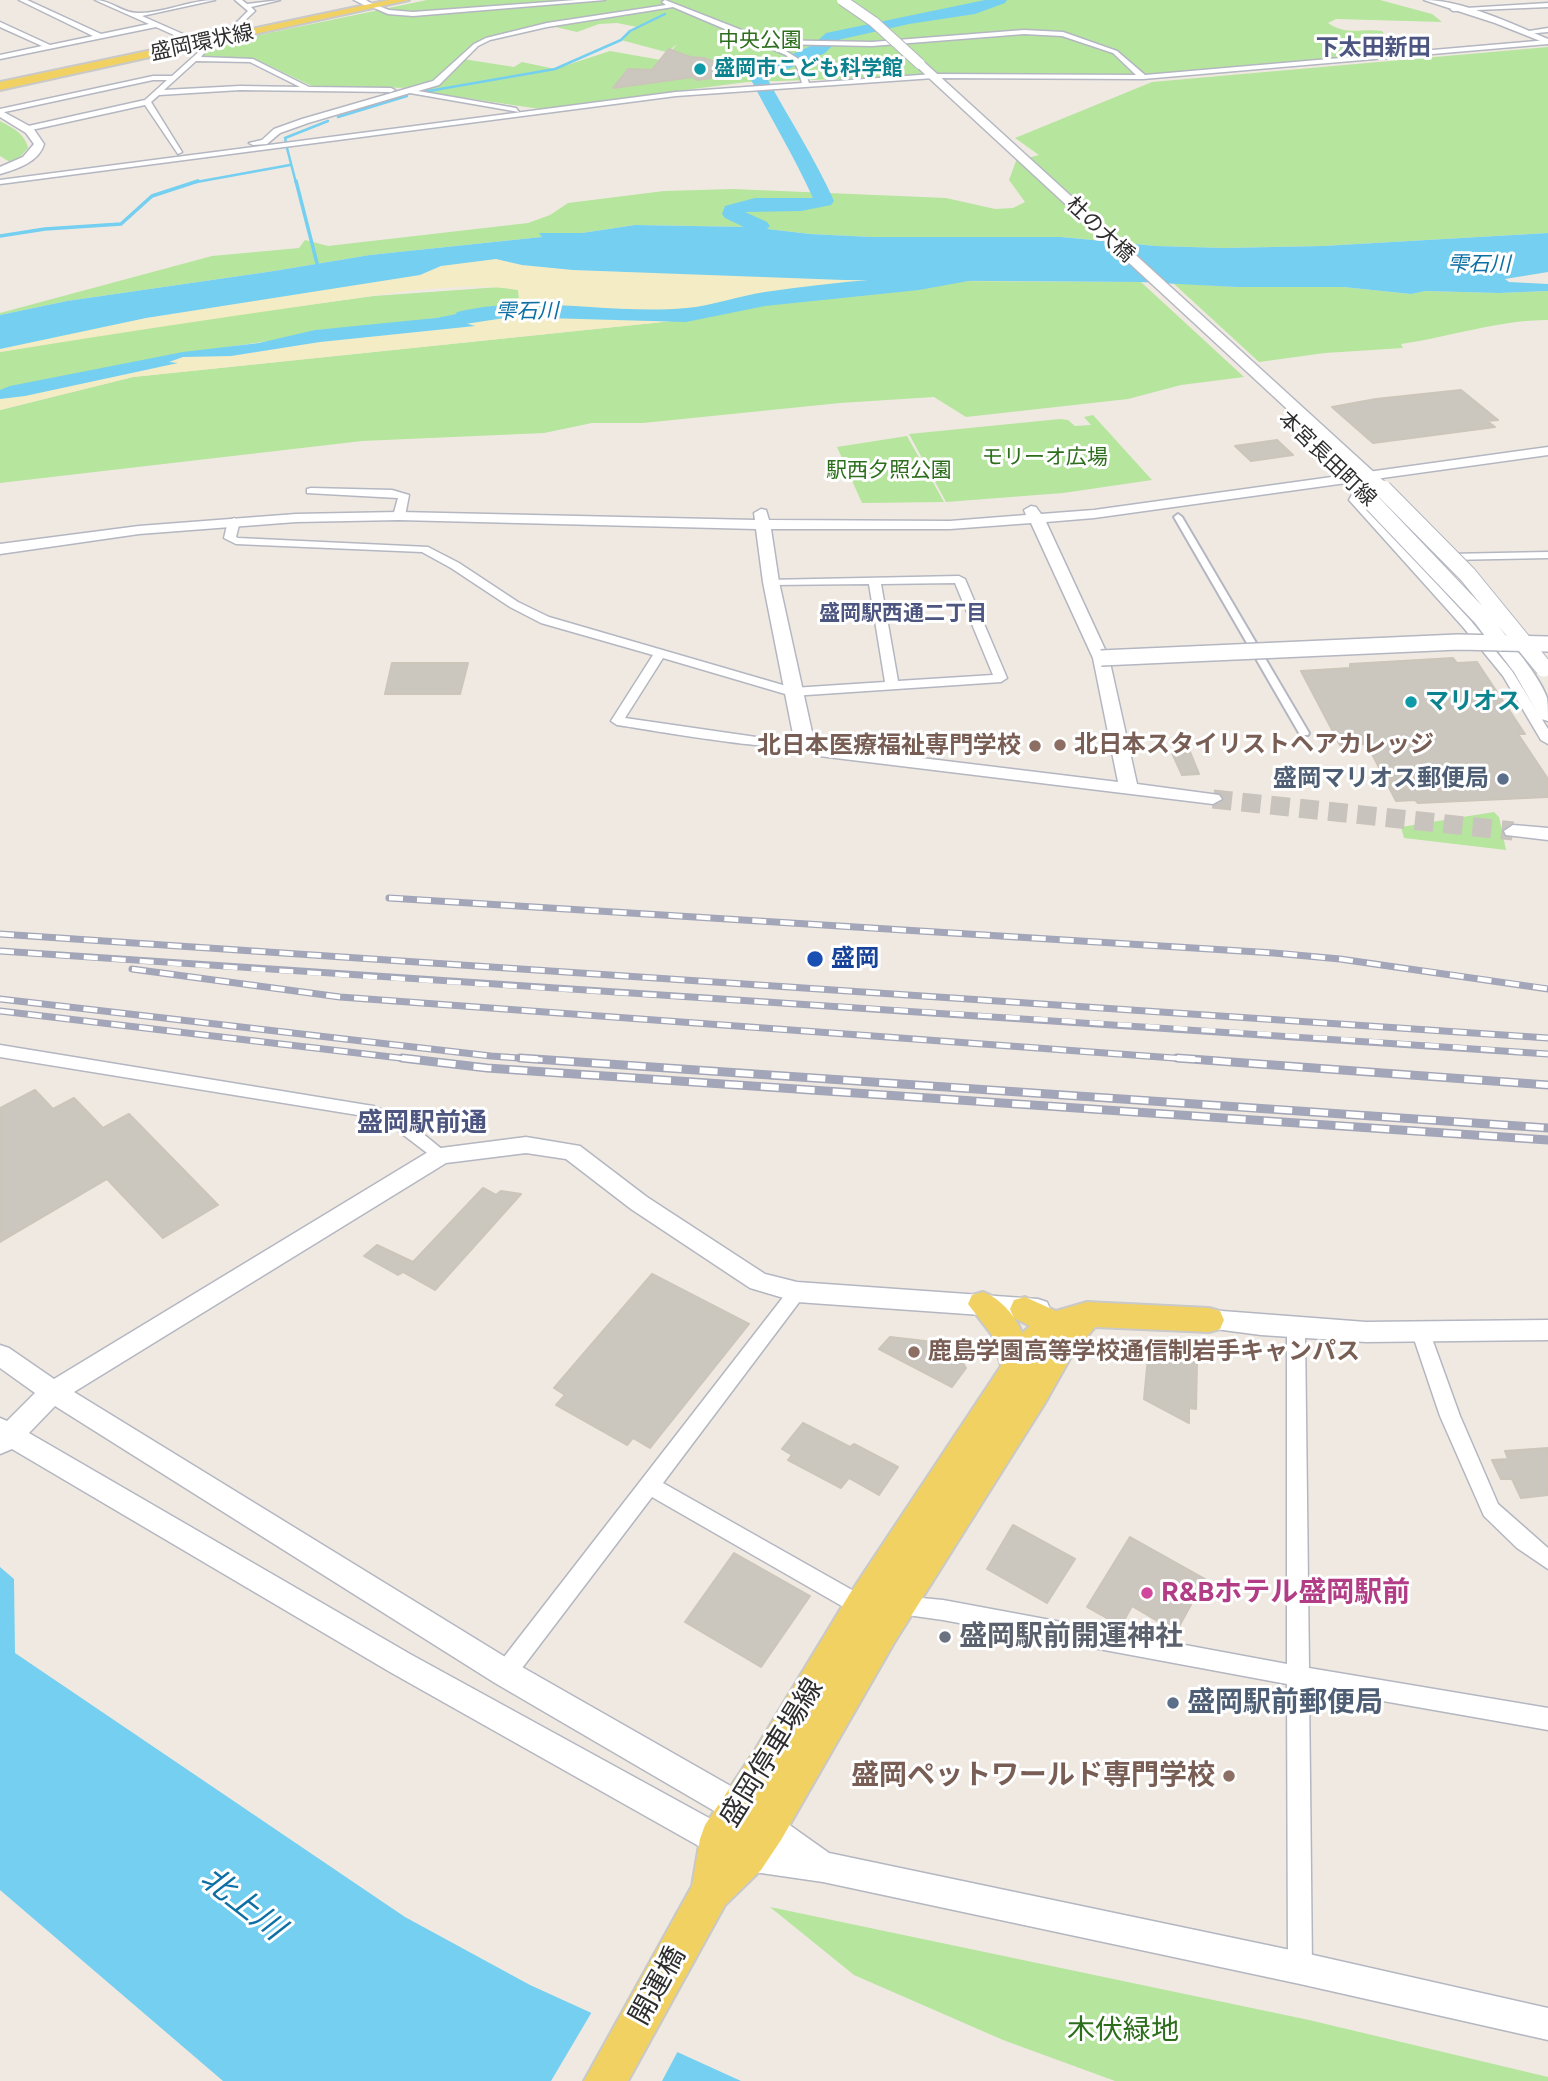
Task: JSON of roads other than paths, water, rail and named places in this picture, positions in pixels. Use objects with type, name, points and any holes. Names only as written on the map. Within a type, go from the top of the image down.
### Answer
[{"type":"main road","name":"盛岡環状線","points":[[198,41],[385,0]]},
{"type":"main road","name":"盛岡環状線","points":[[0,84],[367,3],[404,0]]},
{"type":"main road","points":[[842,0],[874,22],[937,79]]},
{"type":"main road","name":"杜の大橋","points":[[937,79],[1266,384]]},
{"type":"main road","name":"本宮長田町線","points":[[1266,384],[1266,400],[1285,420]]},
{"type":"main road","name":"本宮長田町線","points":[[1266,384],[1366,484],[1482,618],[1522,670],[1548,715]]},
{"type":"main road","name":"本宮長田町線","points":[[1336,467],[1352,472]]},
{"type":"main road","name":"本宮長田町線","points":[[1366,484],[1383,489],[1436,539],[1504,615],[1548,673]]},
{"type":"main road","points":[[983,1304],[1006,1330],[1016,1365]]},
{"type":"main road","name":"盛岡停車場線","points":[[711,1891],[861,1606],[1036,1338],[1047,1326],[1087,1314],[1209,1320]]},
{"type":"main road","name":"盛岡停車場線","points":[[743,1832],[900,1606],[1034,1394],[1047,1326]]},
{"type":"main road","name":"開運橋","points":[[605,2081],[711,1891]]},
{"type":"street","points":[[22,0],[101,37]]},
{"type":"street","points":[[27,129],[147,102],[208,47],[98,0]]},
{"type":"street","points":[[134,16],[212,0]]},
{"type":"street","points":[[237,0],[252,11],[235,27],[243,30]]},
{"type":"street","points":[[246,6],[277,0]]},
{"type":"street","points":[[367,3],[388,12],[413,15],[602,0]]},
{"type":"street","points":[[656,0],[675,5],[766,42],[791,55],[802,64],[806,83]]},
{"type":"street","points":[[1427,0],[1490,18],[1548,42]]},
{"type":"street","points":[[1490,0],[1505,7]]},
{"type":"street","points":[[1453,9],[1547,3]]},
{"type":"street","points":[[13,166],[36,171],[264,142],[277,131],[404,90],[436,83],[476,45],[500,35],[675,5]]},
{"type":"street","points":[[0,24],[49,47]]},
{"type":"street","points":[[0,57],[156,25]]},
{"type":"street","points":[[0,33],[13,30]]},
{"type":"street","points":[[1526,32],[1548,30]]},
{"type":"street","points":[[766,42],[872,44],[1024,32],[1051,33],[1089,41],[1115,52],[1143,76]]},
{"type":"street","points":[[0,182],[676,94],[806,83],[1143,76],[1548,42]]},
{"type":"street","points":[[1389,61],[1386,59],[1410,53]]},
{"type":"street","points":[[195,59],[251,61],[309,89]]},
{"type":"street","points":[[0,112],[153,78],[173,78]]},
{"type":"street","points":[[156,93],[240,88],[404,90],[524,113]]},
{"type":"street","points":[[147,102],[178,152]]},
{"type":"street","points":[[0,112],[37,138],[35,153],[0,171]]},
{"type":"street","points":[[326,115],[336,120]]},
{"type":"street","points":[[346,125],[356,130]]},
{"type":"street","points":[[0,540],[169,517],[264,510],[762,519],[919,514],[1094,514],[1548,439]]},
{"type":"street","points":[[1366,484],[1548,452]]},
{"type":"street","points":[[1033,513],[1336,467]]},
{"type":"street","points":[[1548,673],[1392,492],[1384,490],[1358,493],[1354,500],[1467,624],[1508,674],[1548,740]]},
{"type":"street","points":[[311,491],[331,494],[388,492],[404,495],[400,511]]},
{"type":"street","points":[[0,549],[139,530],[400,511]]},
{"type":"street","points":[[1033,513],[1047,537],[1101,658],[1129,790]]},
{"type":"street","points":[[1178,517],[1304,733]]},
{"type":"street","points":[[762,519],[792,692],[807,744]]},
{"type":"street","points":[[234,522],[230,538],[236,541],[424,549],[452,563],[523,611],[659,655],[792,692],[1001,678],[960,579],[771,582]]},
{"type":"street","points":[[1448,557],[1548,555]]},
{"type":"street","points":[[874,582],[892,684]]},
{"type":"street","points":[[1101,658],[1500,642],[1548,644]]},
{"type":"street","points":[[659,655],[617,721],[763,743],[807,744],[819,751],[1213,799]]},
{"type":"street","points":[[1513,831],[1548,834]]},
{"type":"street","points":[[0,1051],[373,1112],[399,1123],[441,1155]]},
{"type":"street","points":[[1047,1326],[983,1304],[797,1292],[758,1281],[639,1203],[572,1152],[526,1144],[441,1155],[53,1392],[3,1436],[400,1662],[743,1832],[823,1867],[1300,1968],[1548,2024]]},
{"type":"street","points":[[505,1674],[797,1292]]},
{"type":"street","points":[[1209,1320],[1296,1330],[1421,1333],[1537,1329]]},
{"type":"street","points":[[1296,1330],[1300,1968]]},
{"type":"street","points":[[1421,1333],[1450,1416],[1491,1510],[1524,1542],[1548,1560]]},
{"type":"street","points":[[0,1355],[53,1392],[505,1674],[743,1832]]},
{"type":"street","points":[[649,1485],[861,1606]]},
{"type":"street","points":[[900,1606],[943,1610],[1297,1676],[1548,1719]]},
{"type":"water","name":"雫石川","points":[[635,225],[750,227],[872,237],[1061,237],[1156,246],[1224,248],[1323,246],[1548,233],[1548,272],[1505,279],[1509,282],[1548,284],[1548,291],[1425,291],[1411,294],[1343,287],[1236,287],[1141,282],[844,280],[573,270],[522,265],[496,259],[441,266],[420,275],[146,318],[0,349],[0,315],[67,301],[370,255],[542,237],[539,233],[582,233]]},
{"type":"water","name":"雫石川","points":[[509,304],[521,305],[514,313],[462,322],[475,326],[320,342],[231,356],[183,357],[169,362],[178,363],[0,399],[0,390],[10,386],[183,352],[259,343],[315,330],[436,318]]},
{"type":"water","name":"北上川","points":[[0,1567],[14,1579],[15,1653],[405,1917],[530,1985],[741,2081],[223,2081],[0,1890]]},
{"type":"waterway","points":[[731,253],[760,226],[732,214],[732,210],[755,204],[801,205],[824,201],[807,163],[793,144],[758,76],[819,49],[832,36],[909,19],[975,9],[999,0]]},
{"type":"waterway","points":[[423,92],[555,69],[621,40],[630,31],[665,14]]},
{"type":"waterway","points":[[338,117],[407,96]]},
{"type":"waterway","points":[[286,142],[285,138],[328,121]]},
{"type":"waterway","points":[[287,148],[296,183]]},
{"type":"waterway","points":[[193,183],[290,165]]},
{"type":"waterway","points":[[193,183],[198,181]]},
{"type":"waterway","points":[[296,181],[319,271]]},
{"type":"waterway","points":[[0,236],[45,229],[121,224],[152,196],[193,183]]},
{"type":"waterway","name":"雫石川","points":[[465,317],[511,310],[686,315],[765,299],[919,283],[982,272]]},
{"type":"tunnel","points":[[1213,799],[1513,831]]},
{"type":"railway","points":[[389,898],[1274,953],[1340,959],[1548,989]]},
{"type":"railway","points":[[0,934],[1548,1038]]},
{"type":"railway","points":[[0,951],[1548,1054]]},
{"type":"railway","points":[[132,969],[340,997],[1201,1060]]},
{"type":"railway","points":[[0,999],[491,1056],[546,1060]]},
{"type":"railway","points":[[0,1011],[417,1060]]},
{"type":"railway","points":[[402,1058],[487,1068],[1548,1140]]},
{"type":"railway","points":[[520,1058],[1548,1128]]},
{"type":"railway","points":[[1177,1058],[1548,1085]]},
{"type":"place","name":"盛岡市こども科学館","points":[[700,69]]},
{"type":"place","name":"マリオス","points":[[1411,702]]},
{"type":"place","name":"北日本スタイリストヘアカレッジ","points":[[1060,745]]},
{"type":"place","name":"北日本医療福祉専門学校","points":[[1035,746]]},
{"type":"place","name":"盛岡マリオス郵便局","points":[[1503,779]]},
{"type":"place","name":"盛岡","points":[[815,959]]},
{"type":"place","name":"鹿島学園高等学校通信制岩手キャンパス","points":[[914,1352]]},
{"type":"place","name":"R&Bホテル盛岡駅前","points":[[1147,1593]]},
{"type":"place","name":"盛岡駅前開運神社","points":[[945,1637]]},
{"type":"place","name":"盛岡駅前郵便局","points":[[1173,1703]]},
{"type":"place","name":"盛岡ペットワールド専門学校","points":[[1229,1776]]},
{"type":"district","name":"下太田新田","points":[[1373,48]]},
{"type":"district","name":"盛岡駅西通二丁目","points":[[903,614]]},
{"type":"district","name":"盛岡駅前通","points":[[422,1123]]},
{"type":"park label","name":"中央公園","points":[[760,41]]},
{"type":"park label","name":"モリーオ広場","points":[[1045,458]]},
{"type":"park label","name":"駅西夕照公園","points":[[889,471]]},
{"type":"park label","name":"木伏緑地","points":[[1123,2031]]}]
